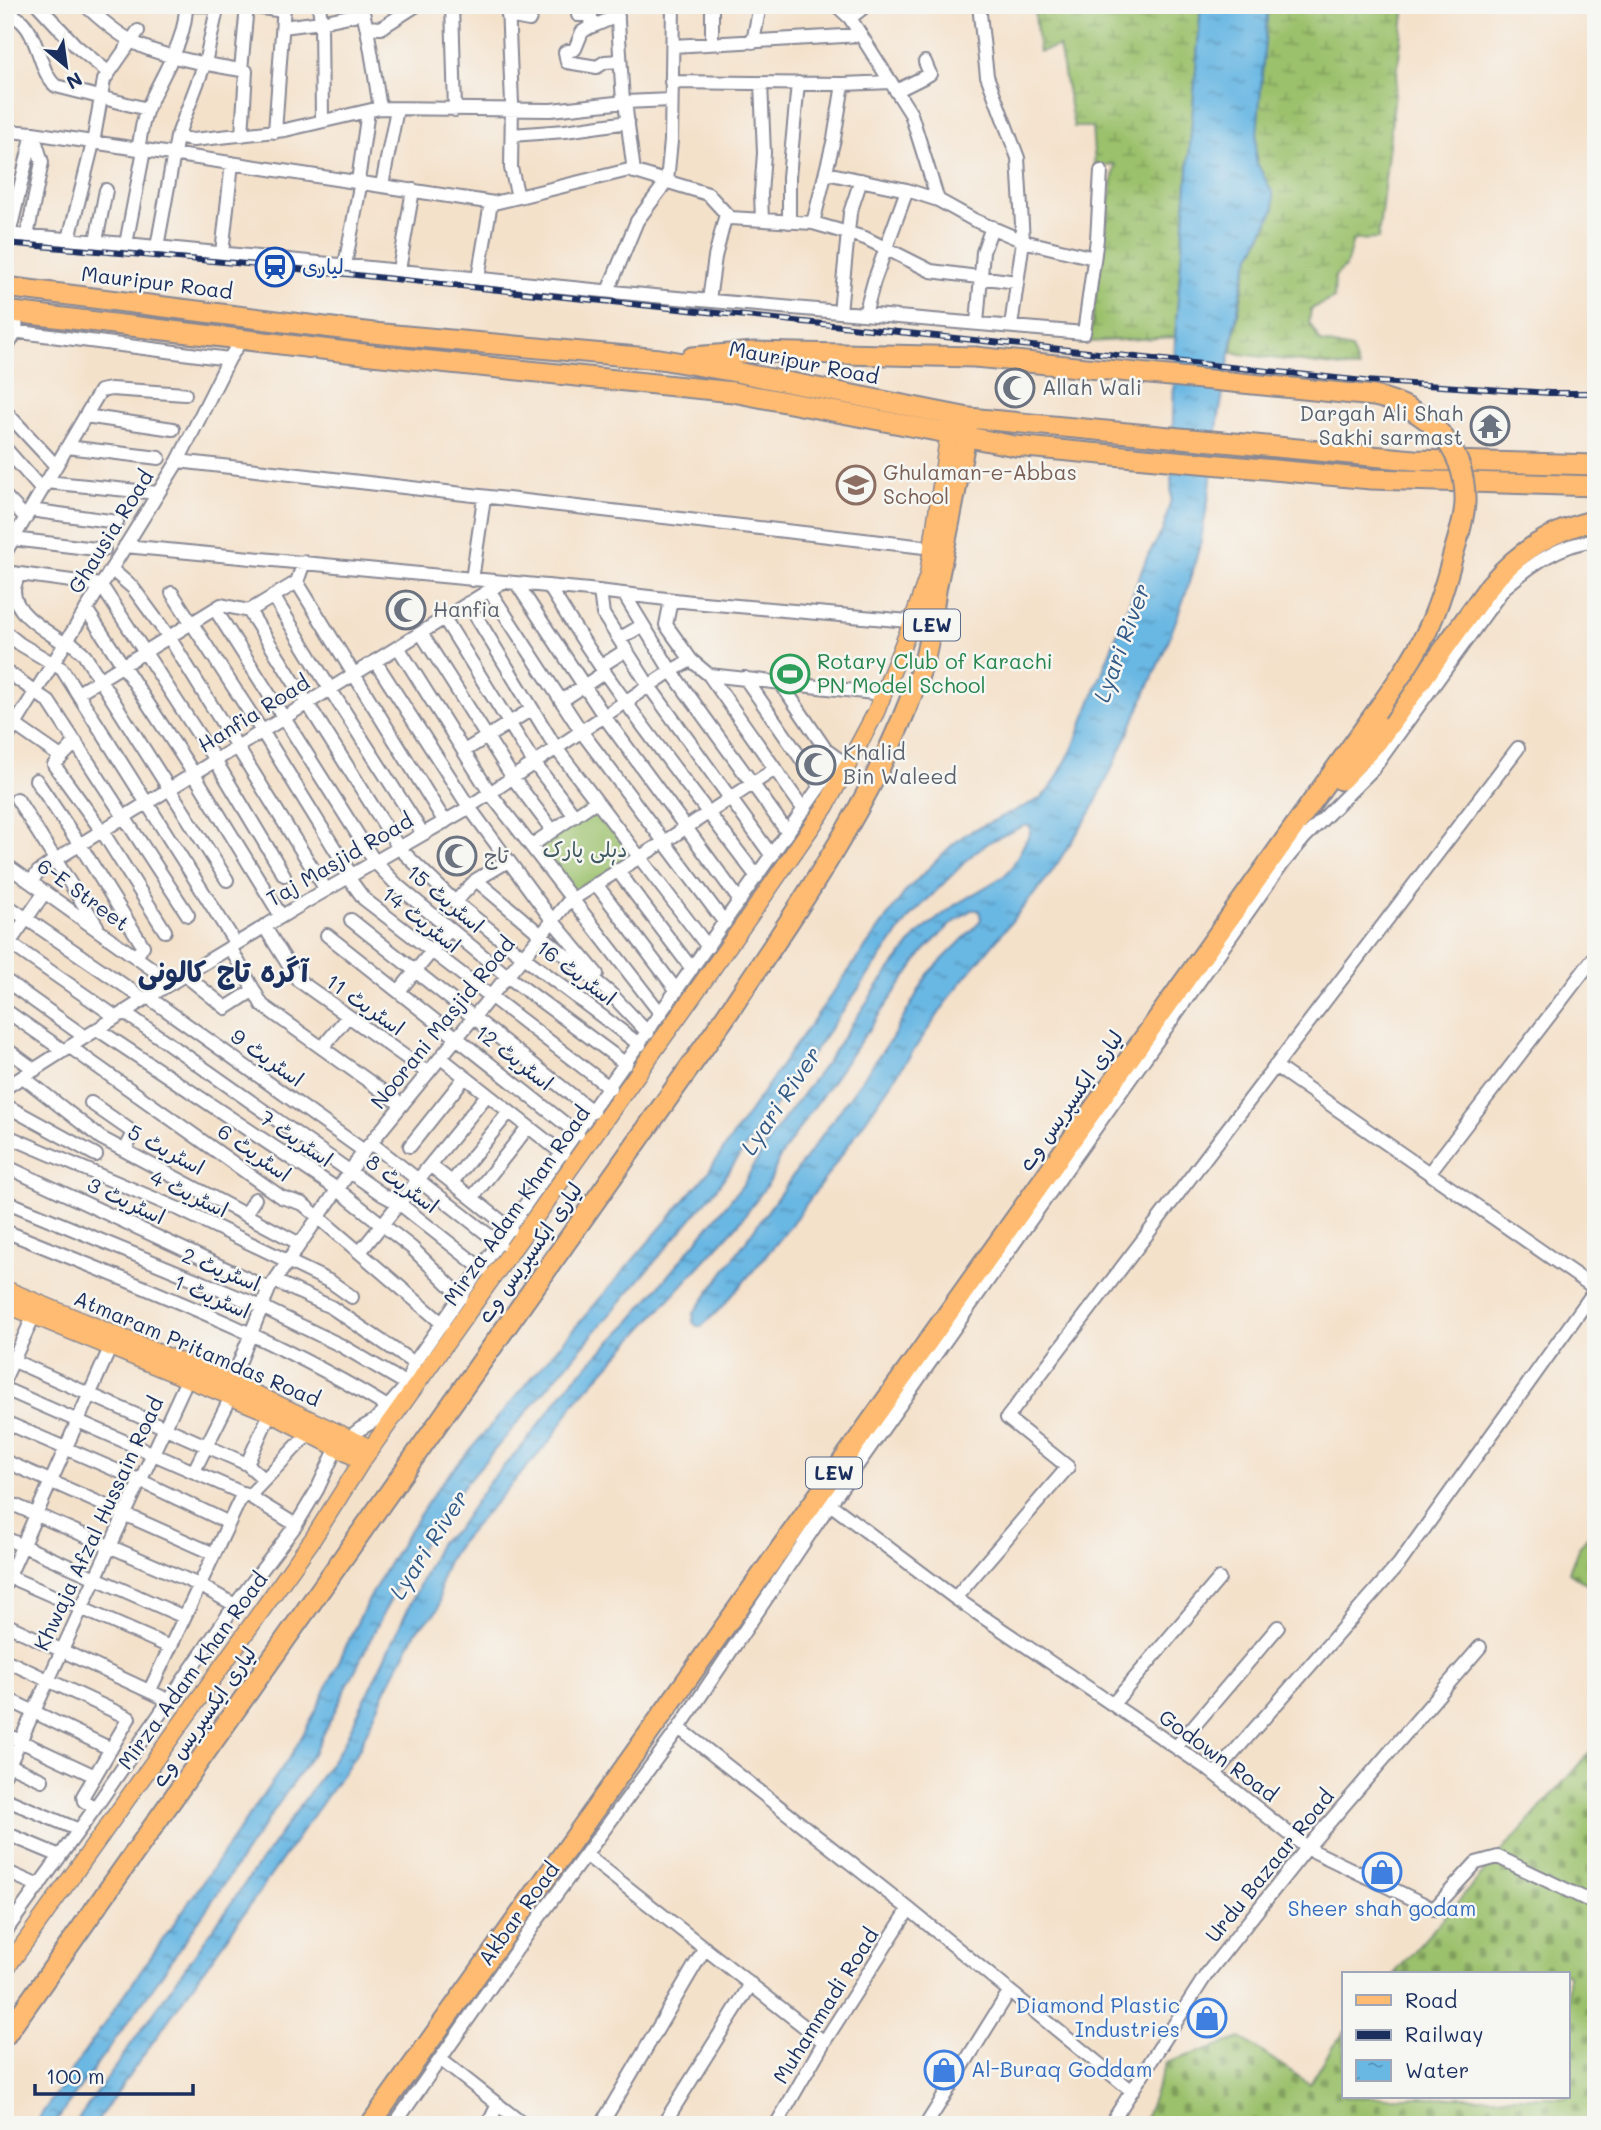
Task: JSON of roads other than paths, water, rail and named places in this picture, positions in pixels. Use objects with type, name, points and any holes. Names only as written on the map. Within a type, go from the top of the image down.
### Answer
[{"type":"highway","name":"Mauripur Road","points":[[5,287],[373,333],[660,359],[736,372],[959,426],[1015,446],[1371,479],[1596,486]]},
{"type":"highway","name":"Mauripur Road","points":[[11,321],[242,339],[720,390],[959,426],[1021,422],[1414,460],[1596,465]]},
{"type":"highway","name":"LEW","points":[[660,359],[754,352],[975,357],[1374,396],[1406,405],[1434,425],[1449,445],[1464,484],[1464,518],[1438,605],[1403,673],[1299,823]]},
{"type":"highway","name":"لیاری ایکسپریس وے","points":[[5,2036],[784,931],[849,828],[886,755],[929,642],[938,580],[946,550],[959,426]]},
{"type":"highway","name":"LEW","points":[[1299,823],[1377,741],[1508,564],[1551,534],[1596,520]]},
{"type":"highway","name":"لیاری ایکسپریس وے","points":[[370,2125],[1235,908],[1299,823]]},
{"type":"main road","name":"Mirza Adam Khan Road","points":[[5,1970],[312,1540],[393,1410],[496,1271],[754,910],[825,806],[843,762],[883,694],[912,622],[928,575],[959,426]]},
{"type":"main road","name":"Atmaram Pritamdas Road","points":[[5,1289],[36,1310],[231,1390],[367,1455]]},
{"type":"main road","name":"Atmaram Pritamdas Road","points":[[5,1304],[36,1310]]},
{"type":"main road","name":"Atmaram Pritamdas Road","points":[[231,1390],[310,1432],[343,1443]]},
{"type":"street","points":[[38,5],[76,46],[110,73]]},
{"type":"street","points":[[85,5],[115,31],[135,36],[175,56],[246,71],[242,135]]},
{"type":"street","points":[[126,244],[147,109],[175,56],[186,5]]},
{"type":"street","points":[[191,5],[284,8],[275,132]]},
{"type":"street","points":[[319,5],[322,120]]},
{"type":"street","points":[[367,27],[381,28],[416,5]]},
{"type":"street","points":[[452,5],[454,110]]},
{"type":"street","points":[[519,197],[511,168],[512,110],[508,11],[529,20],[536,5]]},
{"type":"street","points":[[578,5],[578,15],[591,15],[590,27]]},
{"type":"street","points":[[608,291],[637,221],[667,181],[671,141],[673,5]]},
{"type":"street","points":[[712,44],[714,5]]},
{"type":"street","points":[[753,42],[760,5]]},
{"type":"street","points":[[836,5],[850,18],[911,114],[938,200]]},
{"type":"street","points":[[850,18],[867,5]]},
{"type":"street","points":[[978,5],[988,76],[1018,158],[1023,241],[1011,326]]},
{"type":"street","points":[[157,247],[177,137],[205,63],[218,6]]},
{"type":"street","points":[[241,71],[247,6]]},
{"type":"street","points":[[283,27],[321,22],[362,9],[367,27],[374,109],[345,265]]},
{"type":"street","points":[[620,61],[605,62],[597,67],[567,62],[565,52],[575,49],[582,32],[617,11],[624,102],[634,172]]},
{"type":"street","points":[[5,13],[22,21],[38,47],[50,81],[56,86],[147,109]]},
{"type":"street","points":[[673,46],[861,35]]},
{"type":"street","points":[[69,240],[93,143],[104,80],[135,36]]},
{"type":"street","points":[[671,82],[893,86],[930,74],[925,62]]},
{"type":"street","points":[[761,83],[764,153],[762,220]]},
{"type":"street","points":[[789,222],[789,177],[797,83]]},
{"type":"street","points":[[813,223],[826,173],[843,84]]},
{"type":"street","points":[[177,137],[193,141],[275,132],[374,109],[551,110],[671,100]]},
{"type":"street","points":[[5,108],[6,135],[33,133],[491,203],[629,170],[708,194],[730,218],[813,223],[850,233],[931,271],[1017,282]]},
{"type":"street","points":[[382,185],[397,109]]},
{"type":"street","points":[[512,135],[628,122]]},
{"type":"street","points":[[33,133],[7,235],[1084,333],[1094,258],[1101,171]]},
{"type":"street","points":[[27,236],[42,162],[33,133]]},
{"type":"street","points":[[222,253],[232,163]]},
{"type":"street","points":[[826,173],[907,190],[938,200],[974,220],[1023,241],[1094,258]]},
{"type":"street","points":[[840,312],[850,213],[861,180]]},
{"type":"street","points":[[96,242],[106,190]]},
{"type":"street","points":[[399,270],[413,190]]},
{"type":"street","points":[[865,314],[907,190]]},
{"type":"street","points":[[478,278],[491,203]]},
{"type":"street","points":[[709,300],[715,257],[726,214]]},
{"type":"street","points":[[977,323],[983,252],[992,227]]},
{"type":"street","points":[[5,350],[11,321],[229,359]]},
{"type":"street","name":"Ghausia Road","points":[[5,741],[10,722],[35,692],[177,461],[242,339]]},
{"type":"street","points":[[8,544],[103,389],[185,394]]},
{"type":"street","points":[[5,411],[56,466]]},
{"type":"street","points":[[85,416],[173,429]]},
{"type":"street","points":[[67,447],[159,457]]},
{"type":"street","points":[[5,448],[44,486],[158,493]]},
{"type":"street","points":[[177,461],[933,548]]},
{"type":"street","points":[[5,496],[28,514],[117,522]]},
{"type":"street","points":[[472,580],[484,498]]},
{"type":"street","name":"Akbar Road","points":[[394,2125],[538,1919],[678,1728],[830,1504],[1279,868],[1373,769],[1504,588],[1522,572],[1560,549],[1596,540]]},
{"type":"street","points":[[8,544],[104,550]]},
{"type":"street","points":[[125,546],[932,623]]},
{"type":"street","points":[[78,693],[221,605],[249,611],[298,582],[304,562]]},
{"type":"street","points":[[111,569],[133,588],[169,637],[326,890]]},
{"type":"street","points":[[5,572],[101,585],[215,760],[284,875]]},
{"type":"street","points":[[19,574],[13,592],[21,608],[33,621],[83,653],[227,880]]},
{"type":"street","points":[[298,582],[445,822]]},
{"type":"street","name":"Hanfia Road","points":[[32,882],[38,872],[55,860],[502,583]]},
{"type":"street","points":[[517,584],[604,716],[740,901]]},
{"type":"street","points":[[549,586],[625,701],[757,877]]},
{"type":"street","points":[[489,590],[581,731],[725,923]]},
{"type":"street","points":[[600,591],[603,614],[649,686],[772,856]]},
{"type":"street","name":"اسٹریٹ 14","points":[[172,593],[262,731],[363,899],[610,1088]]},
{"type":"street","points":[[624,594],[671,671],[788,833]]},
{"type":"street","points":[[273,596],[423,834]]},
{"type":"street","points":[[671,600],[666,625],[691,660],[709,675],[804,810]]},
{"type":"street","points":[[468,604],[556,748],[708,947]]},
{"type":"street","name":"اسٹریٹ 15","points":[[215,609],[375,862],[399,887],[507,976],[626,1065]]},
{"type":"street","points":[[86,610],[194,774],[281,916]]},
{"type":"street","name":"اسٹریٹ 16","points":[[249,611],[399,848],[455,902],[640,1045]]},
{"type":"street","points":[[444,618],[534,763],[575,816]]},
{"type":"street","points":[[561,701],[603,669],[643,625]]},
{"type":"street","points":[[5,632],[62,669],[148,803],[233,945],[262,1005],[402,1105]]},
{"type":"street","points":[[421,632],[513,778],[553,831]]},
{"type":"street","points":[[398,647],[490,793],[661,1014]]},
{"type":"street","name":"Taj Masjid Road","points":[[5,1088],[264,926],[445,822],[691,660]]},
{"type":"street","points":[[375,661],[469,807],[552,920],[597,974],[593,978]]},
{"type":"street","points":[[5,670],[49,702],[188,915]]},
{"type":"street","points":[[709,675],[883,694]]},
{"type":"street","points":[[745,678],[820,786]]},
{"type":"street","points":[[411,1387],[414,1363],[511,1229],[820,786],[843,762],[826,750],[780,682]]},
{"type":"street","points":[[464,751],[532,709]]},
{"type":"street","points":[[10,722],[61,757]]},
{"type":"street","points":[[76,742],[54,765],[102,831],[165,931]]},
{"type":"street","points":[[955,1598],[1068,1467],[1007,1418],[1518,748]]},
{"type":"street","name":"Noorani Masjid Road","points":[[194,1471],[231,1390],[250,1334],[272,1285],[368,1147],[474,1019],[522,956],[573,898],[775,769]]},
{"type":"street","points":[[36,780],[143,946],[136,957]]},
{"type":"street","points":[[18,799],[102,933]]},
{"type":"street","points":[[532,845],[596,801]]},
{"type":"street","points":[[455,902],[476,880],[508,861]]},
{"type":"street","name":"6-E Street","points":[[5,864],[172,982]]},
{"type":"street","points":[[617,870],[692,969]]},
{"type":"street","points":[[476,880],[593,978],[648,1033]]},
{"type":"street","points":[[596,884],[677,991]]},
{"type":"street","points":[[7,944],[45,892]]},
{"type":"street","name":"اسٹریٹ 9","points":[[5,904],[419,1180],[500,1244]]},
{"type":"street","points":[[351,920],[593,1112]]},
{"type":"street","name":"اسٹریٹ 11","points":[[264,926],[298,981],[428,1073]]},
{"type":"street","points":[[399,991],[450,929]]},
{"type":"street","name":"اسٹریٹ 12","points":[[327,935],[578,1133]]},
{"type":"street","name":"اسٹریٹ 8","points":[[7,944],[120,1015],[351,1170],[383,1195],[400,1204],[482,1269]]},
{"type":"street","points":[[1429,1173],[1596,956]]},
{"type":"street","points":[[185,975],[226,1008],[254,990]]},
{"type":"street","points":[[5,980],[85,1037]]},
{"type":"street","name":"اسٹریٹ 6","points":[[5,1010],[67,1049],[281,1197],[303,1203],[443,1324]]},
{"type":"street","points":[[322,1048],[348,1016]]},
{"type":"street","name":"اسٹریٹ 7","points":[[97,1030],[337,1189],[412,1248],[462,1297]]},
{"type":"street","points":[[5,1048],[34,1070]]},
{"type":"street","points":[[441,1058],[563,1154]]},
{"type":"street","points":[[1215,1774],[1399,1564],[1596,1289],[1275,1066]]},
{"type":"street","name":"اسٹریٹ 5","points":[[23,1077],[101,1138],[300,1244]]},
{"type":"street","points":[[410,1146],[465,1077]]},
{"type":"street","points":[[360,1252],[487,1095]]},
{"type":"street","points":[[91,1103],[134,1133],[125,1150]]},
{"type":"street","points":[[6,1109],[96,1155]]},
{"type":"street","points":[[452,1182],[509,1112]]},
{"type":"street","points":[[472,1198],[528,1127]]},
{"type":"street","name":"اسٹریٹ 4","points":[[5,1135],[181,1210],[331,1282],[352,1297]]},
{"type":"street","points":[[430,1165],[511,1229]]},
{"type":"street","name":"اسٹریٹ 3","points":[[5,1166],[272,1285],[331,1307],[414,1363]]},
{"type":"street","points":[[245,1214],[256,1199]]},
{"type":"street","name":"اسٹریٹ 2","points":[[5,1201],[262,1307],[342,1346],[411,1387]]},
{"type":"street","name":"اسٹریٹ 1","points":[[5,1231],[250,1334],[356,1387],[393,1410]]},
{"type":"street","points":[[5,1378],[9,1359],[36,1310]]},
{"type":"street","points":[[113,1342],[6,1579],[170,1647]]},
{"type":"street","points":[[9,1359],[247,1464],[264,1479]]},
{"type":"street","name":"Khwaja Afzal Hussain Road","points":[[7,1767],[190,1374]]},
{"type":"street","points":[[5,1389],[246,1494],[296,1525]]},
{"type":"street","points":[[5,1932],[95,1808],[167,1700],[296,1525],[343,1443],[393,1410]]},
{"type":"street","points":[[247,1464],[270,1413]]},
{"type":"street","points":[[5,1422],[141,1481],[229,1523]]},
{"type":"street","points":[[150,1690],[229,1523],[246,1494],[310,1432]]},
{"type":"street","points":[[5,1461],[214,1554]]},
{"type":"street","points":[[5,1501],[200,1585],[235,1605]]},
{"type":"street","name":"Godown Road","points":[[830,1504],[955,1598],[1215,1774],[1307,1848],[1434,1909],[1476,1863],[1498,1857],[1596,1905]]},
{"type":"street","points":[[5,1538],[184,1617]]},
{"type":"street","points":[[1113,1704],[1219,1579]]},
{"type":"street","points":[[5,1623],[167,1700]]},
{"type":"street","points":[[1176,1747],[1278,1627]]},
{"type":"street","name":"Urdu Bazaar Road","points":[[1110,2125],[1206,1975],[1307,1848],[1480,1647]]},
{"type":"street","points":[[5,1660],[129,1718],[83,1796],[84,1801],[95,1808]]},
{"type":"street","points":[[5,1698],[111,1749]]},
{"type":"street","points":[[678,1728],[909,1909],[1132,2091]]},
{"type":"street","points":[[5,1734],[95,1776]]},
{"type":"street","points":[[7,1767],[42,1780]]},
{"type":"street","points":[[5,1798],[79,1830]]},
{"type":"street","points":[[5,1833],[60,1856]]},
{"type":"street","points":[[586,1855],[824,2042]]},
{"type":"street","points":[[5,1871],[39,1886]]},
{"type":"street","name":"Muhammadi Road","points":[[776,2125],[824,2042],[909,1909]]},
{"type":"street","points":[[601,2125],[705,1948]]},
{"type":"street","points":[[663,2125],[751,1984]]},
{"type":"street","points":[[926,2125],[1009,1992]]},
{"type":"street","points":[[440,2059],[524,2125]]},
{"type":"street","points":[[488,2125],[498,2104]]},
{"type":"water","name":"Lyari River","points":[[1201,5],[1268,5],[1255,159],[1273,194],[1274,209],[1248,262],[1243,281],[1218,421],[1200,545],[1186,593],[1168,642],[1091,812],[1049,876],[955,990],[830,1172],[781,1238],[724,1305],[702,1326],[693,1322],[694,1313],[892,1038],[928,974],[978,924],[981,919],[979,910],[971,910],[949,926],[924,951],[802,1124],[779,1159],[770,1181],[739,1223],[575,1402],[551,1440],[460,1543],[442,1575],[440,1604],[437,1610],[416,1632],[359,1749],[344,1772],[94,2125],[74,2125],[343,1745],[440,1542],[457,1529],[490,1481],[525,1443],[572,1381],[627,1325],[742,1186],[770,1138],[826,1063],[879,984],[918,934],[955,905],[1004,876],[1011,869],[1030,833],[1030,826],[1023,826],[993,840],[975,852],[909,918],[714,1192],[445,1508],[397,1586],[316,1749],[154,1986],[53,2125],[34,2125],[291,1755],[319,1704],[378,1582],[439,1486],[706,1175],[906,891],[967,833],[1040,799],[1051,788],[1072,750],[1147,557],[1163,530],[1171,499],[1175,337]]},
{"type":"railway","points":[[5,243],[280,267],[1364,381],[1550,393],[1596,393]]},
{"type":"place","name":"لیاری","points":[[275,267]]},
{"type":"place","name":"Allah Wali","points":[[1015,388]]},
{"type":"place","name":"Dargah Ali Shah Sakhi sarmast","points":[[1490,426]]},
{"type":"place","name":"Ghulaman-e-Abbas School","points":[[856,485]]},
{"type":"place","name":"Hanfia","points":[[406,610]]},
{"type":"place","name":"Rotary Club of Karachi PN Model School","points":[[790,674]]},
{"type":"place","name":"Khalid Bin Waleed","points":[[816,765]]},
{"type":"place","name":"تاج","points":[[457,856]]},
{"type":"place","name":"Sheer shah godam","points":[[1382,1872]]},
{"type":"place","name":"Diamond Plastic Industries","points":[[1207,2018]]},
{"type":"place","name":"Al-Buraq Goddam","points":[[944,2070]]},
{"type":"district","name":"آگرہ تاج کالونی","points":[[223,972]]},
{"type":"park label","name":"دہلی پارک","points":[[585,850]]}]
